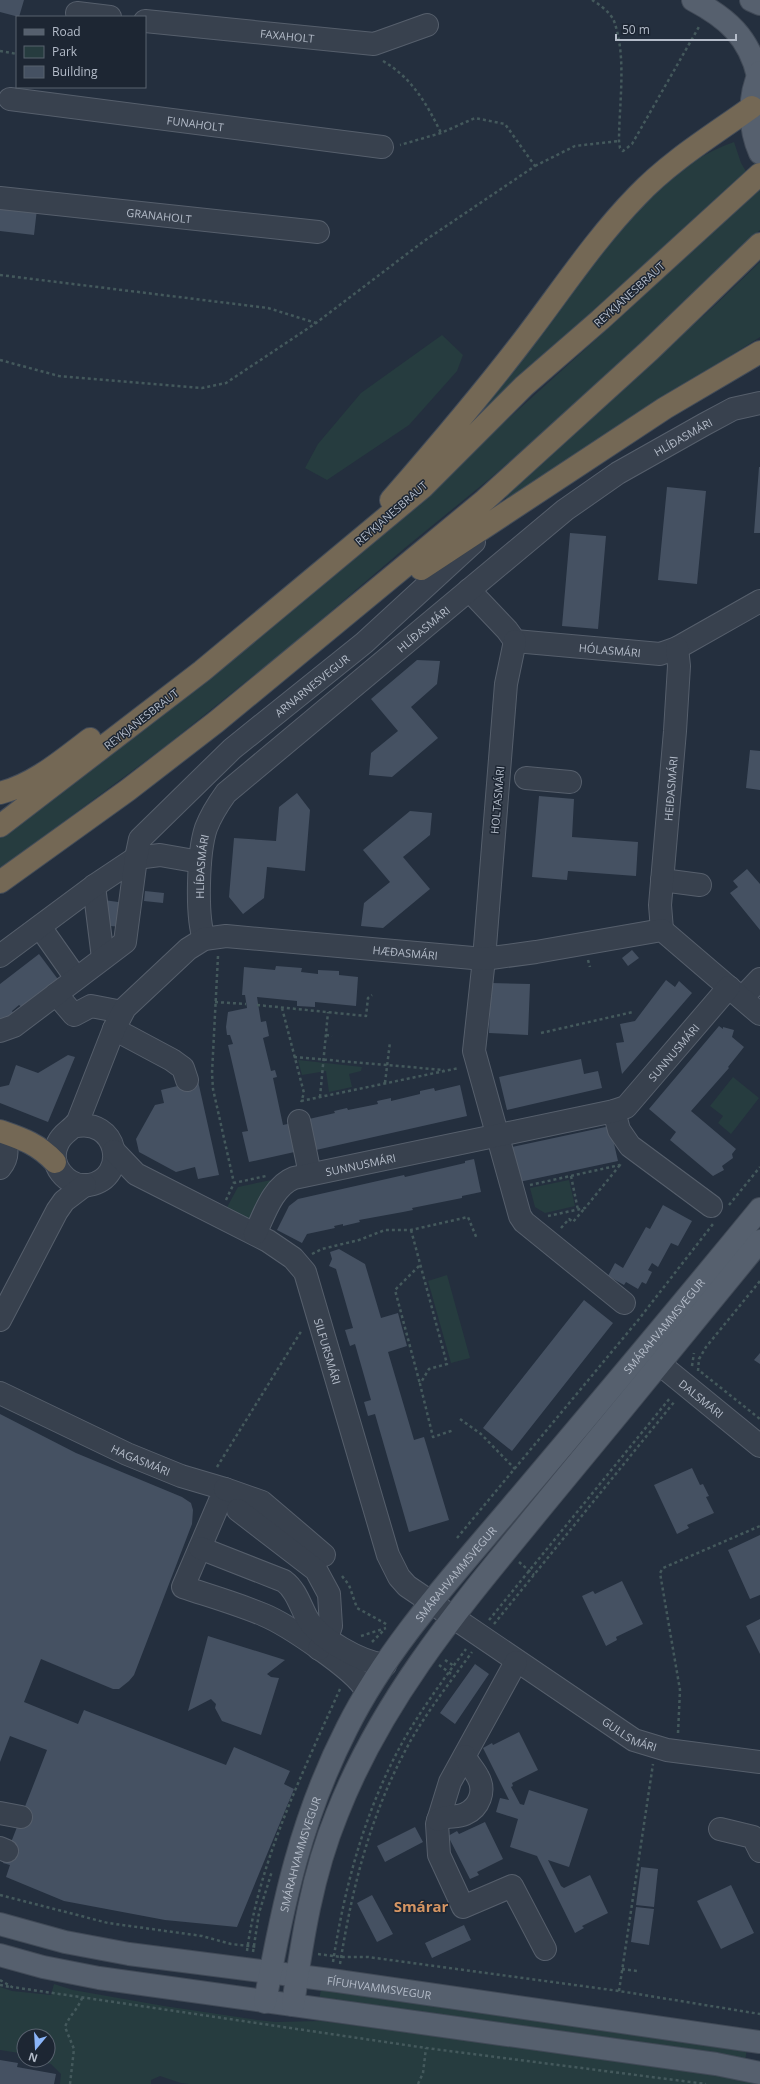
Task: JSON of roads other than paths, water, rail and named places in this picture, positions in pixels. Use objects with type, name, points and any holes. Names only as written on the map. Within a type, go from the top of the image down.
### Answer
[{"type":"highway","points":[[338,559],[431,455],[513,354],[607,230],[636,196],[656,177],[752,117]]},
{"type":"highway","name":"REYKJANESBRAUT","points":[[0,826],[156,707],[338,559],[423,487],[524,386],[600,320],[760,174]]},
{"type":"highway","points":[[0,882],[140,780],[216,722],[485,500],[650,350],[760,244]]},
{"type":"highway","points":[[339,621],[498,519],[665,408],[760,352]]},
{"type":"highway","points":[[0,793],[14,789],[45,772],[91,738],[156,707]]},
{"type":"highway","points":[[0,1131],[30,1142],[42,1149],[58,1167]]},
{"type":"main road","points":[[693,0],[721,16],[734,27],[747,45],[759,74],[752,117],[760,153]]},
{"type":"main road","points":[[751,0],[760,4]]},
{"type":"main road","name":"SMÁRAHVAMMSVEGUR","points":[[292,2005],[315,1882],[330,1833],[349,1784],[384,1715],[398,1692],[452,1618],[652,1357],[760,1210]]},
{"type":"main road","name":"SMÁRAHVAMMSVEGUR","points":[[265,2002],[296,1854],[313,1802],[332,1757],[366,1691],[431,1603],[652,1357],[760,1241]]},
{"type":"main road","name":"FÍFUHVAMMSVEGUR","points":[[0,1924],[65,1942],[129,1954],[297,1975],[760,2042]]},
{"type":"main road","points":[[0,1955],[43,1967],[99,1978],[709,2063],[760,2073]]},
{"type":"street","points":[[81,10],[106,16]]},
{"type":"street","name":"FAXAHOLT","points":[[146,21],[374,44],[427,25]]},
{"type":"street","name":"FUNAHOLT","points":[[10,99],[382,147]]},
{"type":"street","name":"GRANAHOLT","points":[[0,198],[318,232]]},
{"type":"street","name":"HLÍÐASMÁRI","points":[[211,945],[200,917],[200,862],[206,829],[215,808],[226,793],[565,510],[618,473],[733,409],[760,403]]},
{"type":"street","name":"ARNARNESVEGUR","points":[[0,1031],[14,1026],[125,942],[136,858],[140,840],[232,749],[364,643],[498,519]]},
{"type":"street","points":[[469,590],[507,630],[515,641]]},
{"type":"street","name":"HÓLASMÁRI","points":[[515,641],[660,654],[676,648],[760,601]]},
{"type":"street","name":"HOLTASMÁRI","points":[[484,959],[506,684],[515,641]]},
{"type":"street","name":"HEIÐASMÁRI","points":[[662,930],[660,904],[679,666],[676,648]]},
{"type":"street","points":[[526,778],[570,782]]},
{"type":"street","points":[[0,956],[94,886],[136,858],[160,854],[200,862]]},
{"type":"street","points":[[662,880],[700,885]]},
{"type":"street","points":[[94,886],[103,958]]},
{"type":"street","points":[[40,927],[76,978]]},
{"type":"street","points":[[662,930],[760,1014]]},
{"type":"street","name":"HÆÐASMÁRI","points":[[74,1127],[95,1081],[118,1021],[136,995],[180,956],[211,945],[226,936],[484,959],[536,952],[662,930]]},
{"type":"street","points":[[484,959],[474,1051],[520,1216],[524,1222],[572,1254],[624,1303]]},
{"type":"street","name":"SUNNUSMÁRI","points":[[255,1234],[281,1185],[289,1180],[310,1174],[497,1136],[614,1111],[626,1107],[736,993],[760,979]]},
{"type":"street","points":[[56,994],[74,1015],[91,1006],[118,1021],[183,1068],[187,1080]]},
{"type":"street","name":"HÆÐASMÁRI","points":[[95,1081],[96,1112],[103,1131]]},
{"type":"street","points":[[300,1110],[310,1174]]},
{"type":"street","points":[[614,1111],[619,1130],[625,1140],[633,1148],[719,1211]]},
{"type":"street","points":[[0,1288],[52,1193],[58,1167],[56,1145],[63,1135],[74,1127],[88,1126],[103,1131],[110,1140],[114,1151],[113,1164],[107,1175],[97,1182],[85,1185],[64,1201],[57,1211],[0,1320]]},
{"type":"street","points":[[0,1134],[5,1142],[7,1152],[5,1161],[0,1168]]},
{"type":"street","name":"SILFURSMÁRI","points":[[114,1151],[136,1174],[255,1234],[286,1252],[297,1261],[305,1272],[388,1555],[403,1582],[431,1603]]},
{"type":"street","points":[[58,1167],[71,1182],[85,1185]]},
{"type":"street","name":"SILFURSMÁRI","points":[[107,1175],[136,1174]]},
{"type":"street","name":"DALSMÁRI","points":[[652,1357],[760,1446]]},
{"type":"street","name":"HAGASMÁRI","points":[[1,1392],[128,1454],[181,1476],[262,1502],[324,1555]]},
{"type":"street","points":[[216,1486],[200,1548],[183,1587],[264,1615],[322,1644],[370,1662],[385,1665]]},
{"type":"street","points":[[238,1510],[316,1570],[329,1594],[331,1626],[322,1644]]},
{"type":"street","points":[[200,1548],[284,1581],[292,1588],[307,1619],[322,1644],[358,1680],[366,1691]]},
{"type":"street","name":"GULLSMÁRI","points":[[431,1603],[516,1662],[624,1734],[641,1743],[677,1751],[760,1762]]},
{"type":"street","points":[[516,1662],[450,1782],[438,1820],[440,1855],[463,1907],[512,1886],[545,1950]]},
{"type":"street","points":[[438,1820],[467,1813],[476,1805],[480,1798],[481,1784],[465,1756]]},
{"type":"street","points":[[720,1829],[753,1837],[760,1851]]},
{"type":"district","name":"Smárar","points":[[421,1906]]}]
